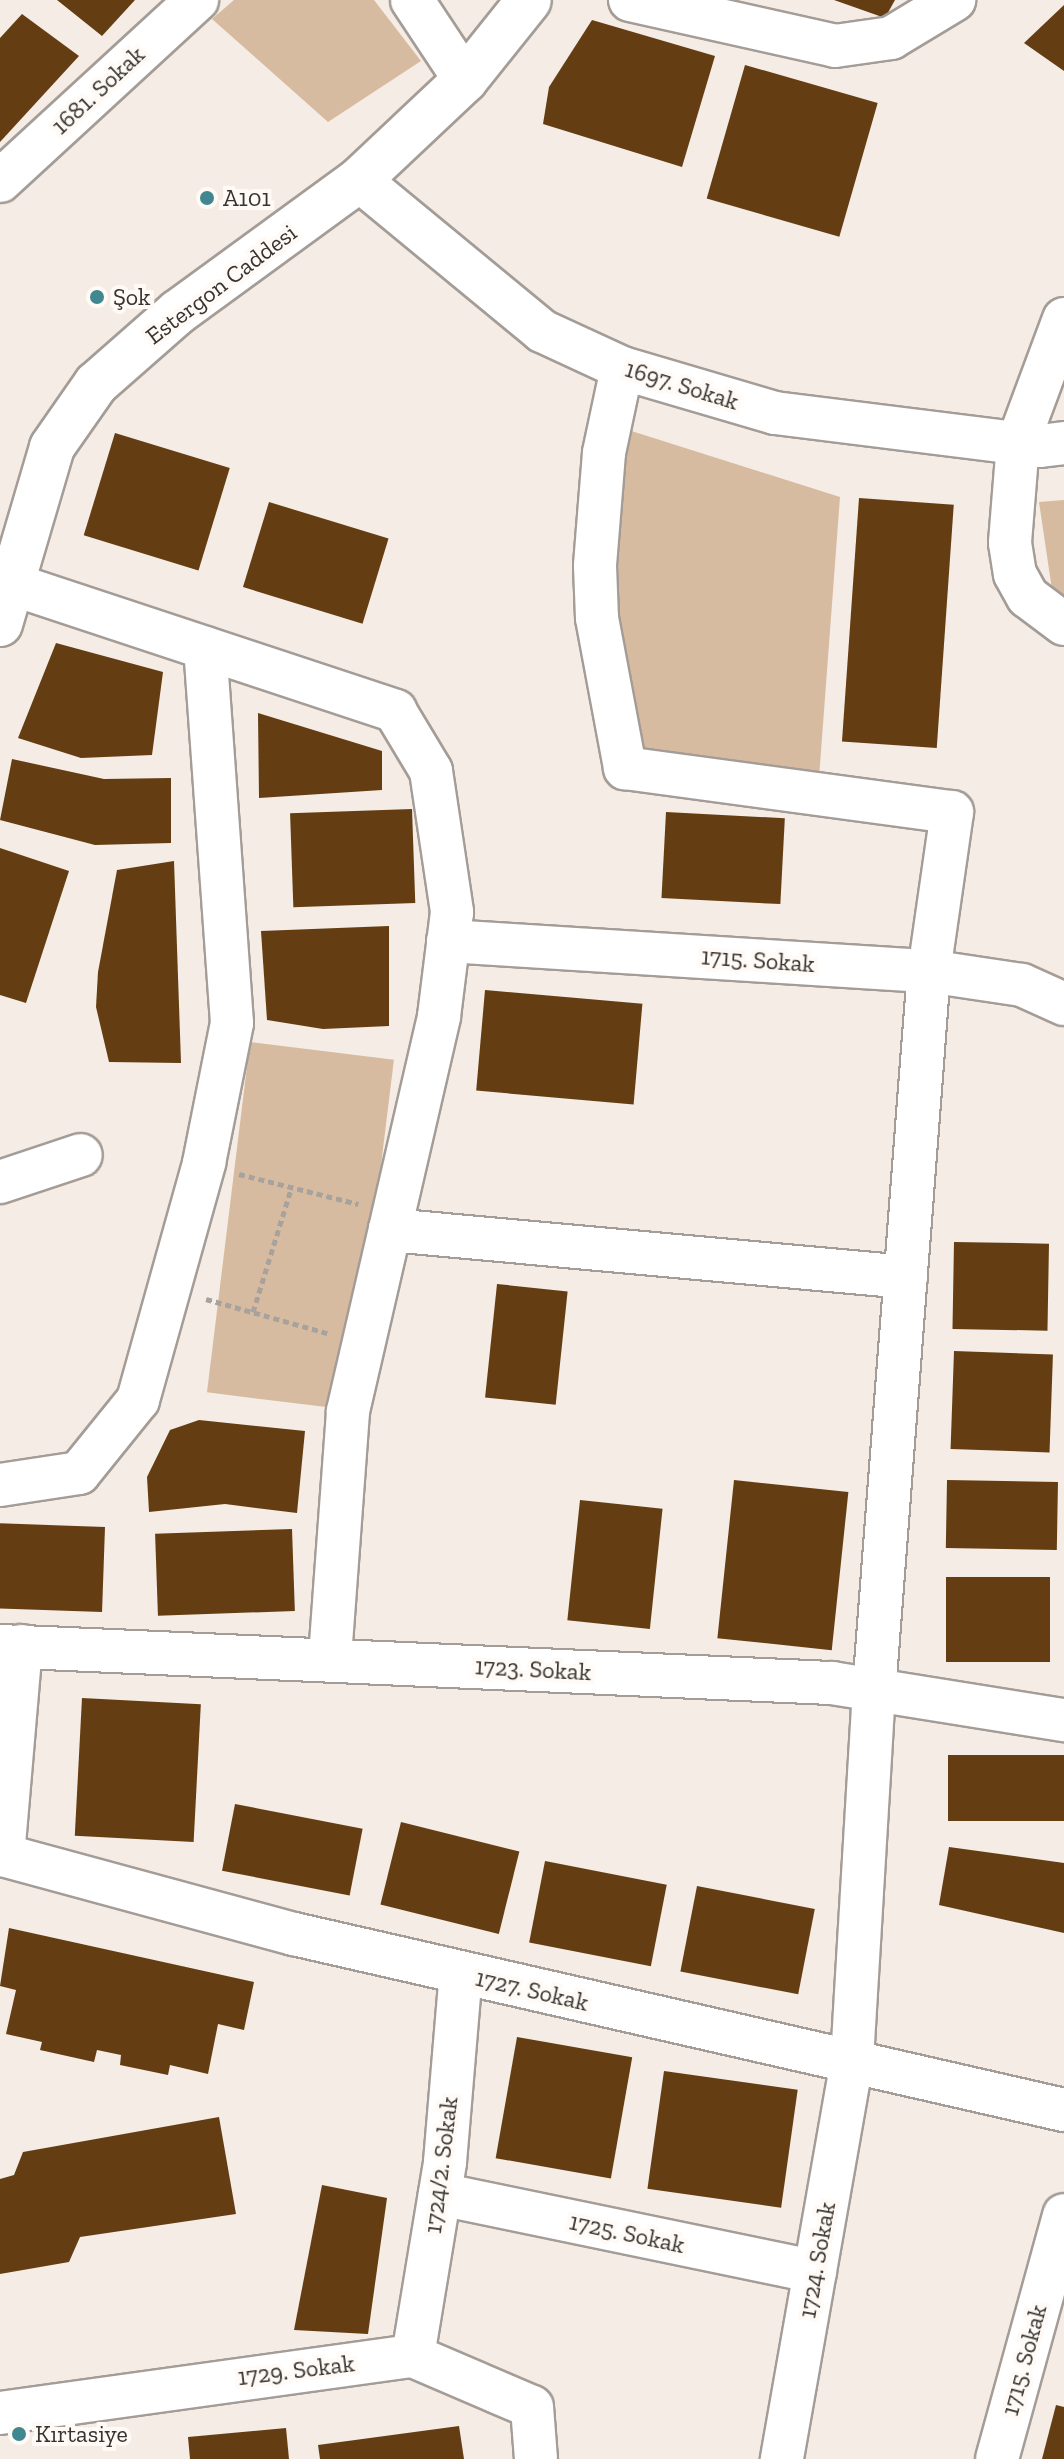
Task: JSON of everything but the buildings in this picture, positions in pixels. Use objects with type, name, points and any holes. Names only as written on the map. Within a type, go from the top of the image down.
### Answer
[{"type":"street","name":"1681. Sokak","points":[[0,181],[197,0]]},
{"type":"street","points":[[412,0],[465,80]]},
{"type":"street","name":"Estergon Caddesi","points":[[6,604],[52,447],[96,384],[178,312],[359,180],[465,80],[529,0]]},
{"type":"street","points":[[630,0],[835,46],[891,38],[954,0]]},
{"type":"street","name":"1697. Sokak","points":[[359,180],[542,331],[622,368],[775,413],[1018,443],[1064,443]]},
{"type":"street","points":[[1064,319],[1018,443],[1010,543],[1015,574],[1028,597],[1064,624]]},
{"type":"street","name":"1724. Sokak","points":[[622,368],[604,453],[595,566],[597,618],[625,768],[952,812],[929,971],[874,1690],[852,2061],[782,2459]]},
{"type":"street","points":[[6,604],[205,648],[395,711],[431,771],[452,912],[439,1017],[348,1412],[330,1660]]},
{"type":"street","points":[[0,1485],[79,1473],[138,1400],[204,1163],[232,1023],[205,648]]},
{"type":"street","name":"1715. Sokak","points":[[448,941],[929,971],[1022,985],[1064,1004]]},
{"type":"street","points":[[0,1182],[81,1155]]},
{"type":"street","points":[[392,1221],[906,1277]]},
{"type":"street","name":"1723. Sokak","points":[[11,1646],[832,1683],[1064,1720]]},
{"type":"street","name":"1727. Sokak","points":[[11,1646],[3,1855],[294,1934],[1064,2110]]},
{"type":"street","name":"1724/2. Sokak","points":[[413,2356],[440,2194],[461,1973]]},
{"type":"street","name":"1725. Sokak","points":[[440,2194],[815,2272]]},
{"type":"street","name":"1715. Sokak","points":[[997,2459],[1064,2215]]},
{"type":"street","name":"1729. Sokak","points":[[0,2413],[307,2368],[413,2356],[532,2407],[536,2459]]},
{"type":"path","points":[[204,1163],[392,1221]]},
{"type":"path","points":[[253,1312],[291,1189]]},
{"type":"path","points":[[170,1289],[364,1344]]},
{"type":"shaded area","points":[[234,0],[374,0],[421,61],[328,122],[212,19]]},
{"type":"shaded area","points":[[622,428],[840,497],[819,778],[634,765],[616,704],[615,568]]},
{"type":"shaded area","points":[[1064,500],[1064,609],[1054,603],[1039,502]]},
{"type":"shaded area","points":[[250,1042],[394,1060],[351,1410],[207,1392]]},
{"type":"place","name":"A101","points":[[207,198]]},
{"type":"place","name":"Şok","points":[[97,297]]},
{"type":"place","name":"Kırtasiye","points":[[19,2434]]}]
